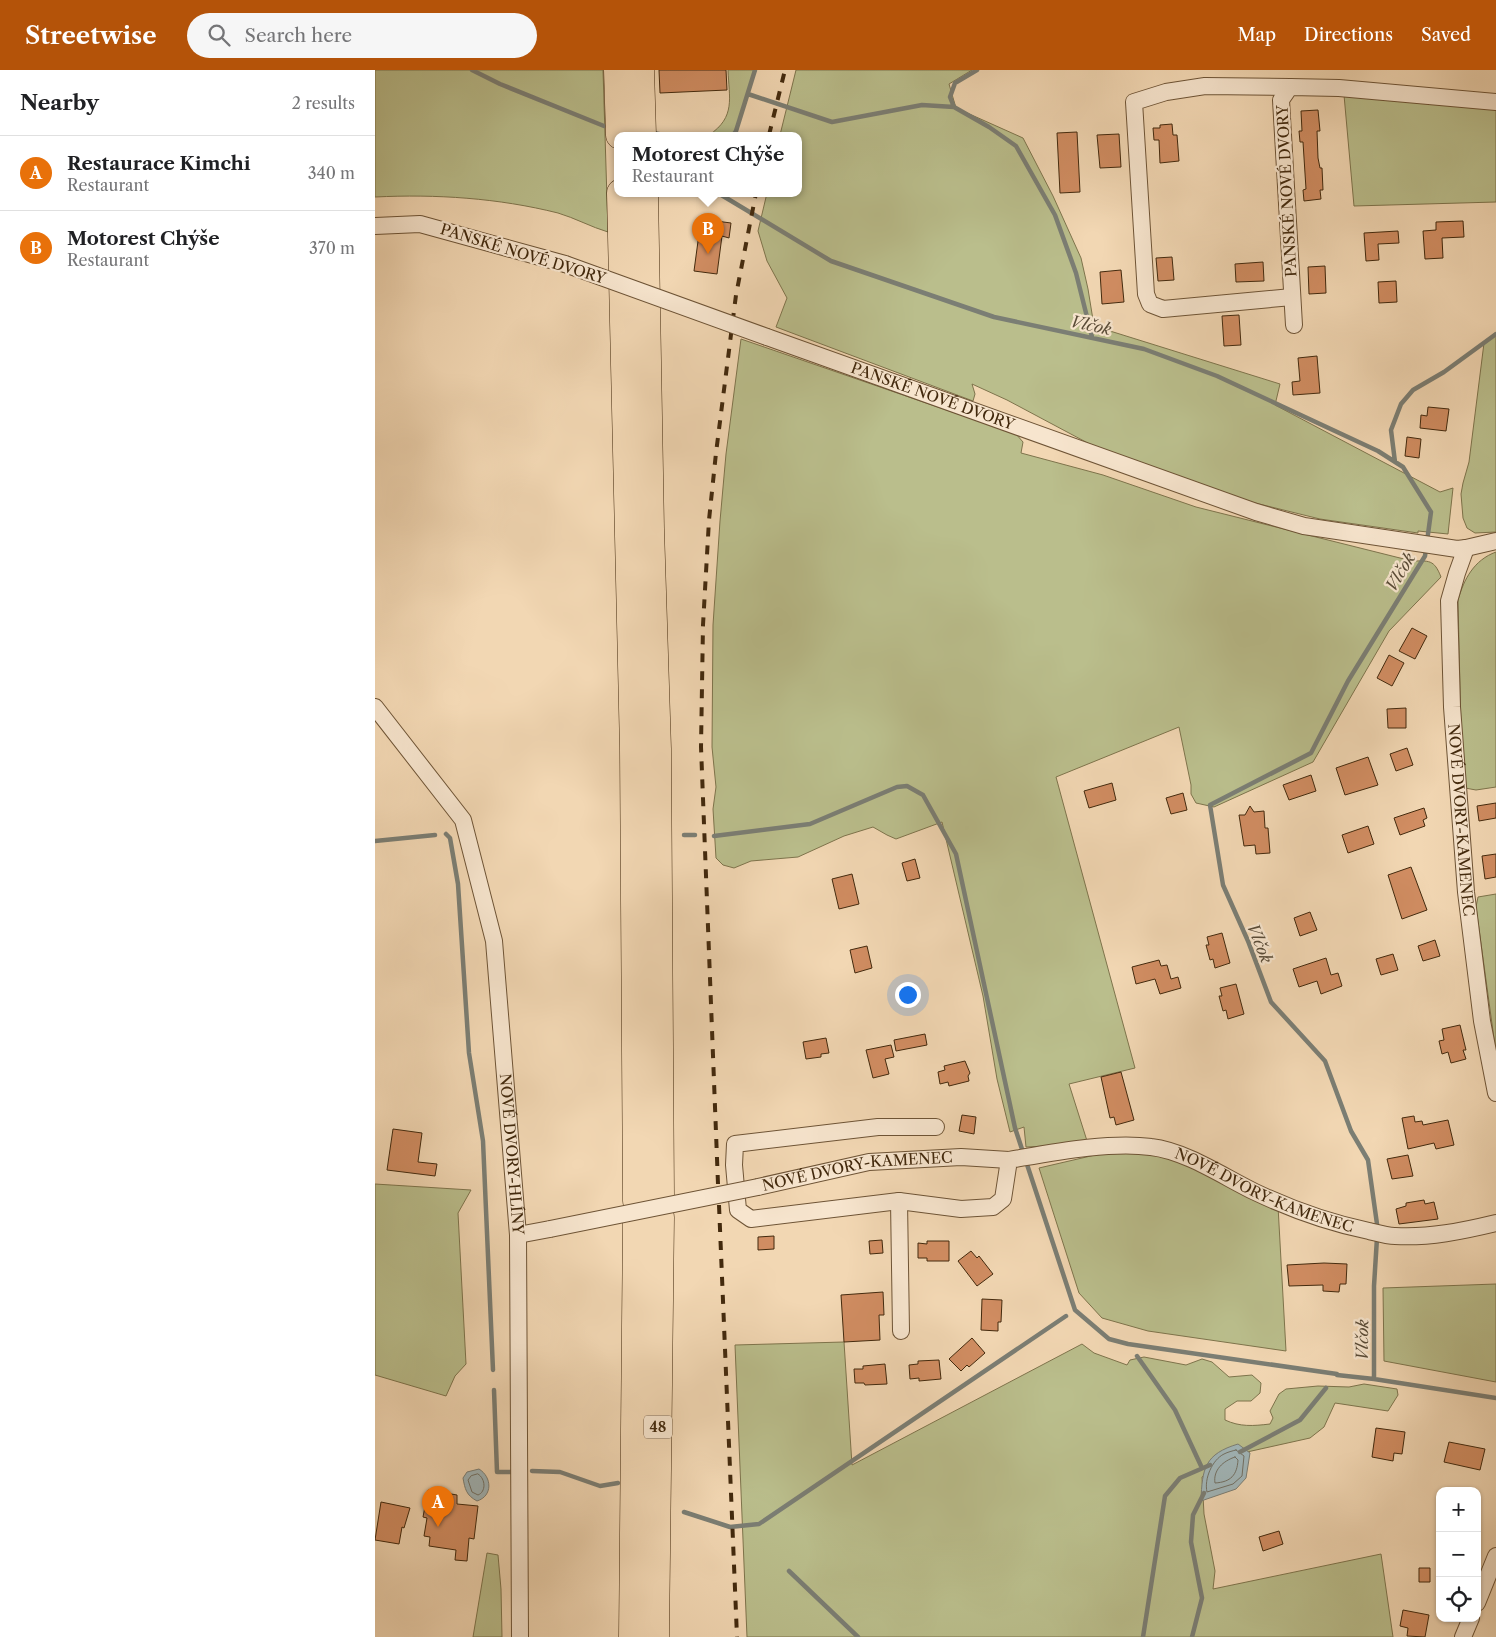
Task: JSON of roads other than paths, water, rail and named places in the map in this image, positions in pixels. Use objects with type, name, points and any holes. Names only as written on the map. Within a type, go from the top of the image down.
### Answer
[{"type":"highway","points":[[618,70],[620,132]]},
{"type":"highway","points":[[640,70],[642,132]]},
{"type":"highway","points":[[621,197],[634,750],[649,1209]]},
{"type":"highway","points":[[644,197],[650,529],[657,749],[649,1209]]},
{"type":"highway","name":"48","points":[[633,1637],[649,1209]]},
{"type":"highway","name":"48","points":[[649,1209],[655,1637]]},
{"type":"street","name":"PANSKÉ NOVÉ DVORY","points":[[1292,297],[1163,309],[1150,304],[1146,294],[1134,102],[1166,92],[1205,86],[1339,88],[1496,102]]},
{"type":"street","name":"PANSKÉ NOVÉ DVORY","points":[[1290,87],[1281,100],[1294,326]]},
{"type":"street","name":"PANSKÉ NOVÉ DVORY","points":[[375,226],[421,224],[565,264],[1256,512],[1304,526],[1446,547],[1466,548],[1496,541]]},
{"type":"street","name":"NOVÉ DVORY-KAMENEC","points":[[1466,548],[1449,601],[1452,707],[1466,892],[1482,1021],[1496,1093]]},
{"type":"street","name":"NOVÉ DVORY-HLÍNY","points":[[375,707],[463,820],[494,941],[518,1235],[520,1637]]},
{"type":"street","name":"NOVÉ DVORY-KAMENEC","points":[[936,1127],[879,1127],[735,1144],[734,1165],[738,1210],[751,1219],[899,1201],[961,1209],[993,1206],[1003,1199],[1012,1159]]},
{"type":"street","name":"NOVÉ DVORY-KAMENEC","points":[[518,1235],[758,1187],[869,1162],[961,1156],[1012,1159],[1124,1145],[1153,1147],[1176,1153],[1225,1175],[1255,1192],[1311,1215],[1351,1227],[1394,1236],[1457,1233],[1496,1224]]},
{"type":"street","points":[[899,1201],[901,1331]]},
{"type":"street","points":[[1481,1594],[1495,1562]]},
{"type":"street","points":[[1463,1637],[1469,1622]]},
{"type":"water","points":[[1238,1444],[1250,1453],[1246,1478],[1236,1489],[1201,1501],[1204,1471],[1207,1464],[1218,1452]]},
{"type":"water","points":[[479,1469],[486,1477],[489,1486],[486,1495],[477,1501],[470,1496],[464,1485],[463,1478],[467,1472]]},
{"type":"waterway","name":"Vlčok","points":[[472,70],[500,84],[604,126]]},
{"type":"waterway","points":[[735,132],[755,70]]},
{"type":"waterway","points":[[977,70],[955,83],[950,97],[954,107],[989,127],[1016,146],[1055,215],[1076,273],[1092,337]]},
{"type":"waterway","points":[[748,94],[832,122],[922,105],[954,107]]},
{"type":"waterway","name":"Vlčok","points":[[725,197],[831,261],[994,317],[1144,349],[1217,376],[1378,451],[1403,467],[1431,512],[1425,556],[1348,681],[1311,753],[1210,805],[1223,885],[1248,941],[1271,1002],[1325,1061],[1351,1131],[1368,1160],[1377,1224]]},
{"type":"waterway","points":[[1395,462],[1391,430],[1401,404],[1413,390],[1444,372],[1496,334]]},
{"type":"waterway","points":[[714,836],[810,824],[897,787],[907,786],[923,795],[956,854],[1015,1128],[1075,1310],[1109,1339],[1128,1344],[1337,1374]]},
{"type":"waterway","points":[[446,834],[450,838],[458,884],[469,1053],[483,1141],[493,1370]]},
{"type":"waterway","points":[[375,841],[435,835]]},
{"type":"waterway","points":[[684,835],[695,835]]},
{"type":"waterway","name":"Vlčok","points":[[1374,1379],[1374,1286],[1377,1238]]},
{"type":"waterway","points":[[684,1512],[730,1527],[759,1524],[1066,1316]]},
{"type":"waterway","name":"Vlčok","points":[[1137,1356],[1175,1410],[1202,1468]]},
{"type":"waterway","name":"Vlčok","points":[[1337,1375],[1496,1398]]},
{"type":"waterway","points":[[1240,1452],[1300,1420],[1326,1388]]},
{"type":"waterway","points":[[494,1390],[497,1472],[514,1472]]},
{"type":"waterway","points":[[1143,1637],[1165,1496],[1180,1478],[1210,1465]]},
{"type":"waterway","points":[[532,1471],[560,1472],[600,1486],[618,1483]]},
{"type":"waterway","points":[[1192,1637],[1202,1598],[1191,1542],[1193,1515],[1204,1493]]},
{"type":"waterway","points":[[789,1571],[858,1637]]},
{"type":"railway","points":[[770,132],[785,70]]},
{"type":"railway","points":[[718,1184],[701,747],[703,625],[709,520],[716,453],[736,295],[755,197]]},
{"type":"railway","points":[[719,1205],[737,1637]]},
{"type":"place","name":"Motorest Chýše","points":[[708,254]]},
{"type":"place","name":"Restaurace Kimchi","points":[[438,1527]]}]
